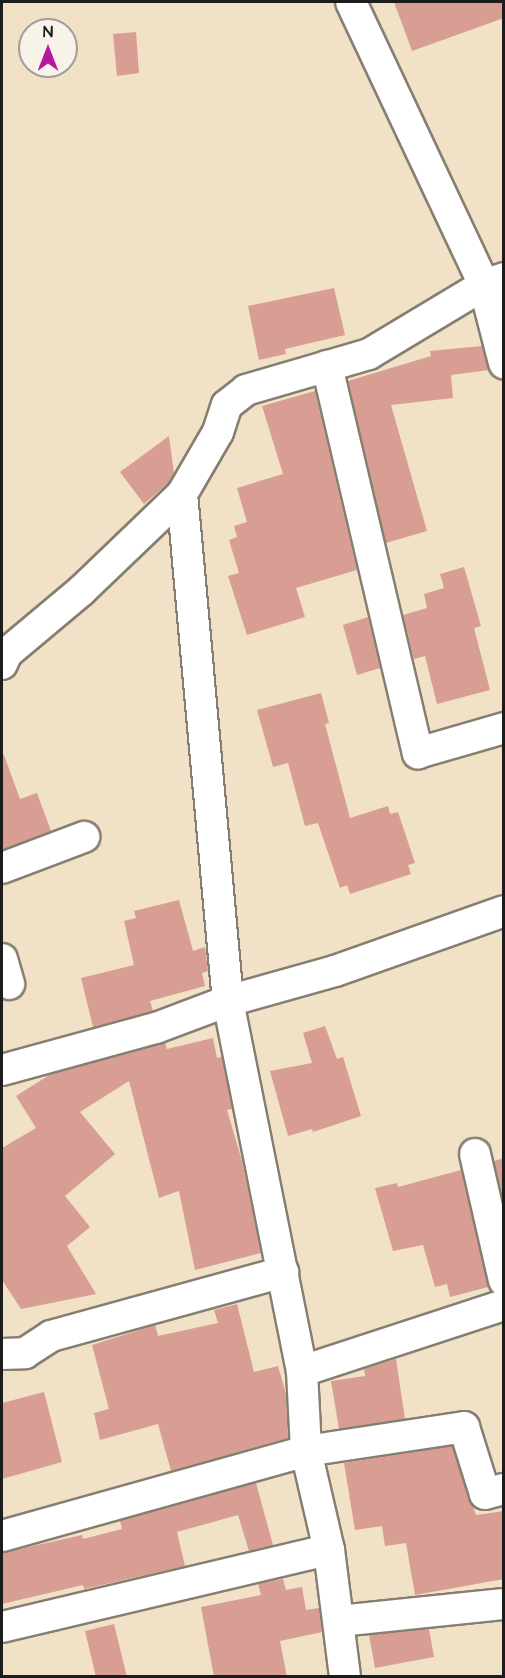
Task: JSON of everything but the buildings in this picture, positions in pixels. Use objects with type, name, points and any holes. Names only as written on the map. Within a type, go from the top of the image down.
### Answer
[{"type":"street","points":[[351,2],[494,281],[504,363]]},
{"type":"street","points":[[3,655],[81,591],[182,494],[218,432],[227,405],[246,390],[369,354],[494,281]]},
{"type":"street","points":[[327,366],[418,753],[504,728]]},
{"type":"street","points":[[182,494],[228,1001],[302,1371],[306,1451],[329,1550],[345,1677]]},
{"type":"street","points":[[2,868],[84,837]]},
{"type":"street","points":[[2,1070],[156,1028],[228,1001],[335,971],[504,911]]},
{"type":"street","points":[[475,1154],[504,1281]]},
{"type":"street","points":[[2,1354],[25,1353],[51,1336],[283,1272]]},
{"type":"street","points":[[302,1371],[504,1305]]},
{"type":"street","points":[[2,1536],[306,1451],[464,1427],[485,1494],[504,1490]]},
{"type":"street","points":[[2,1628],[329,1550]]},
{"type":"street","points":[[339,1621],[504,1604]]}]
